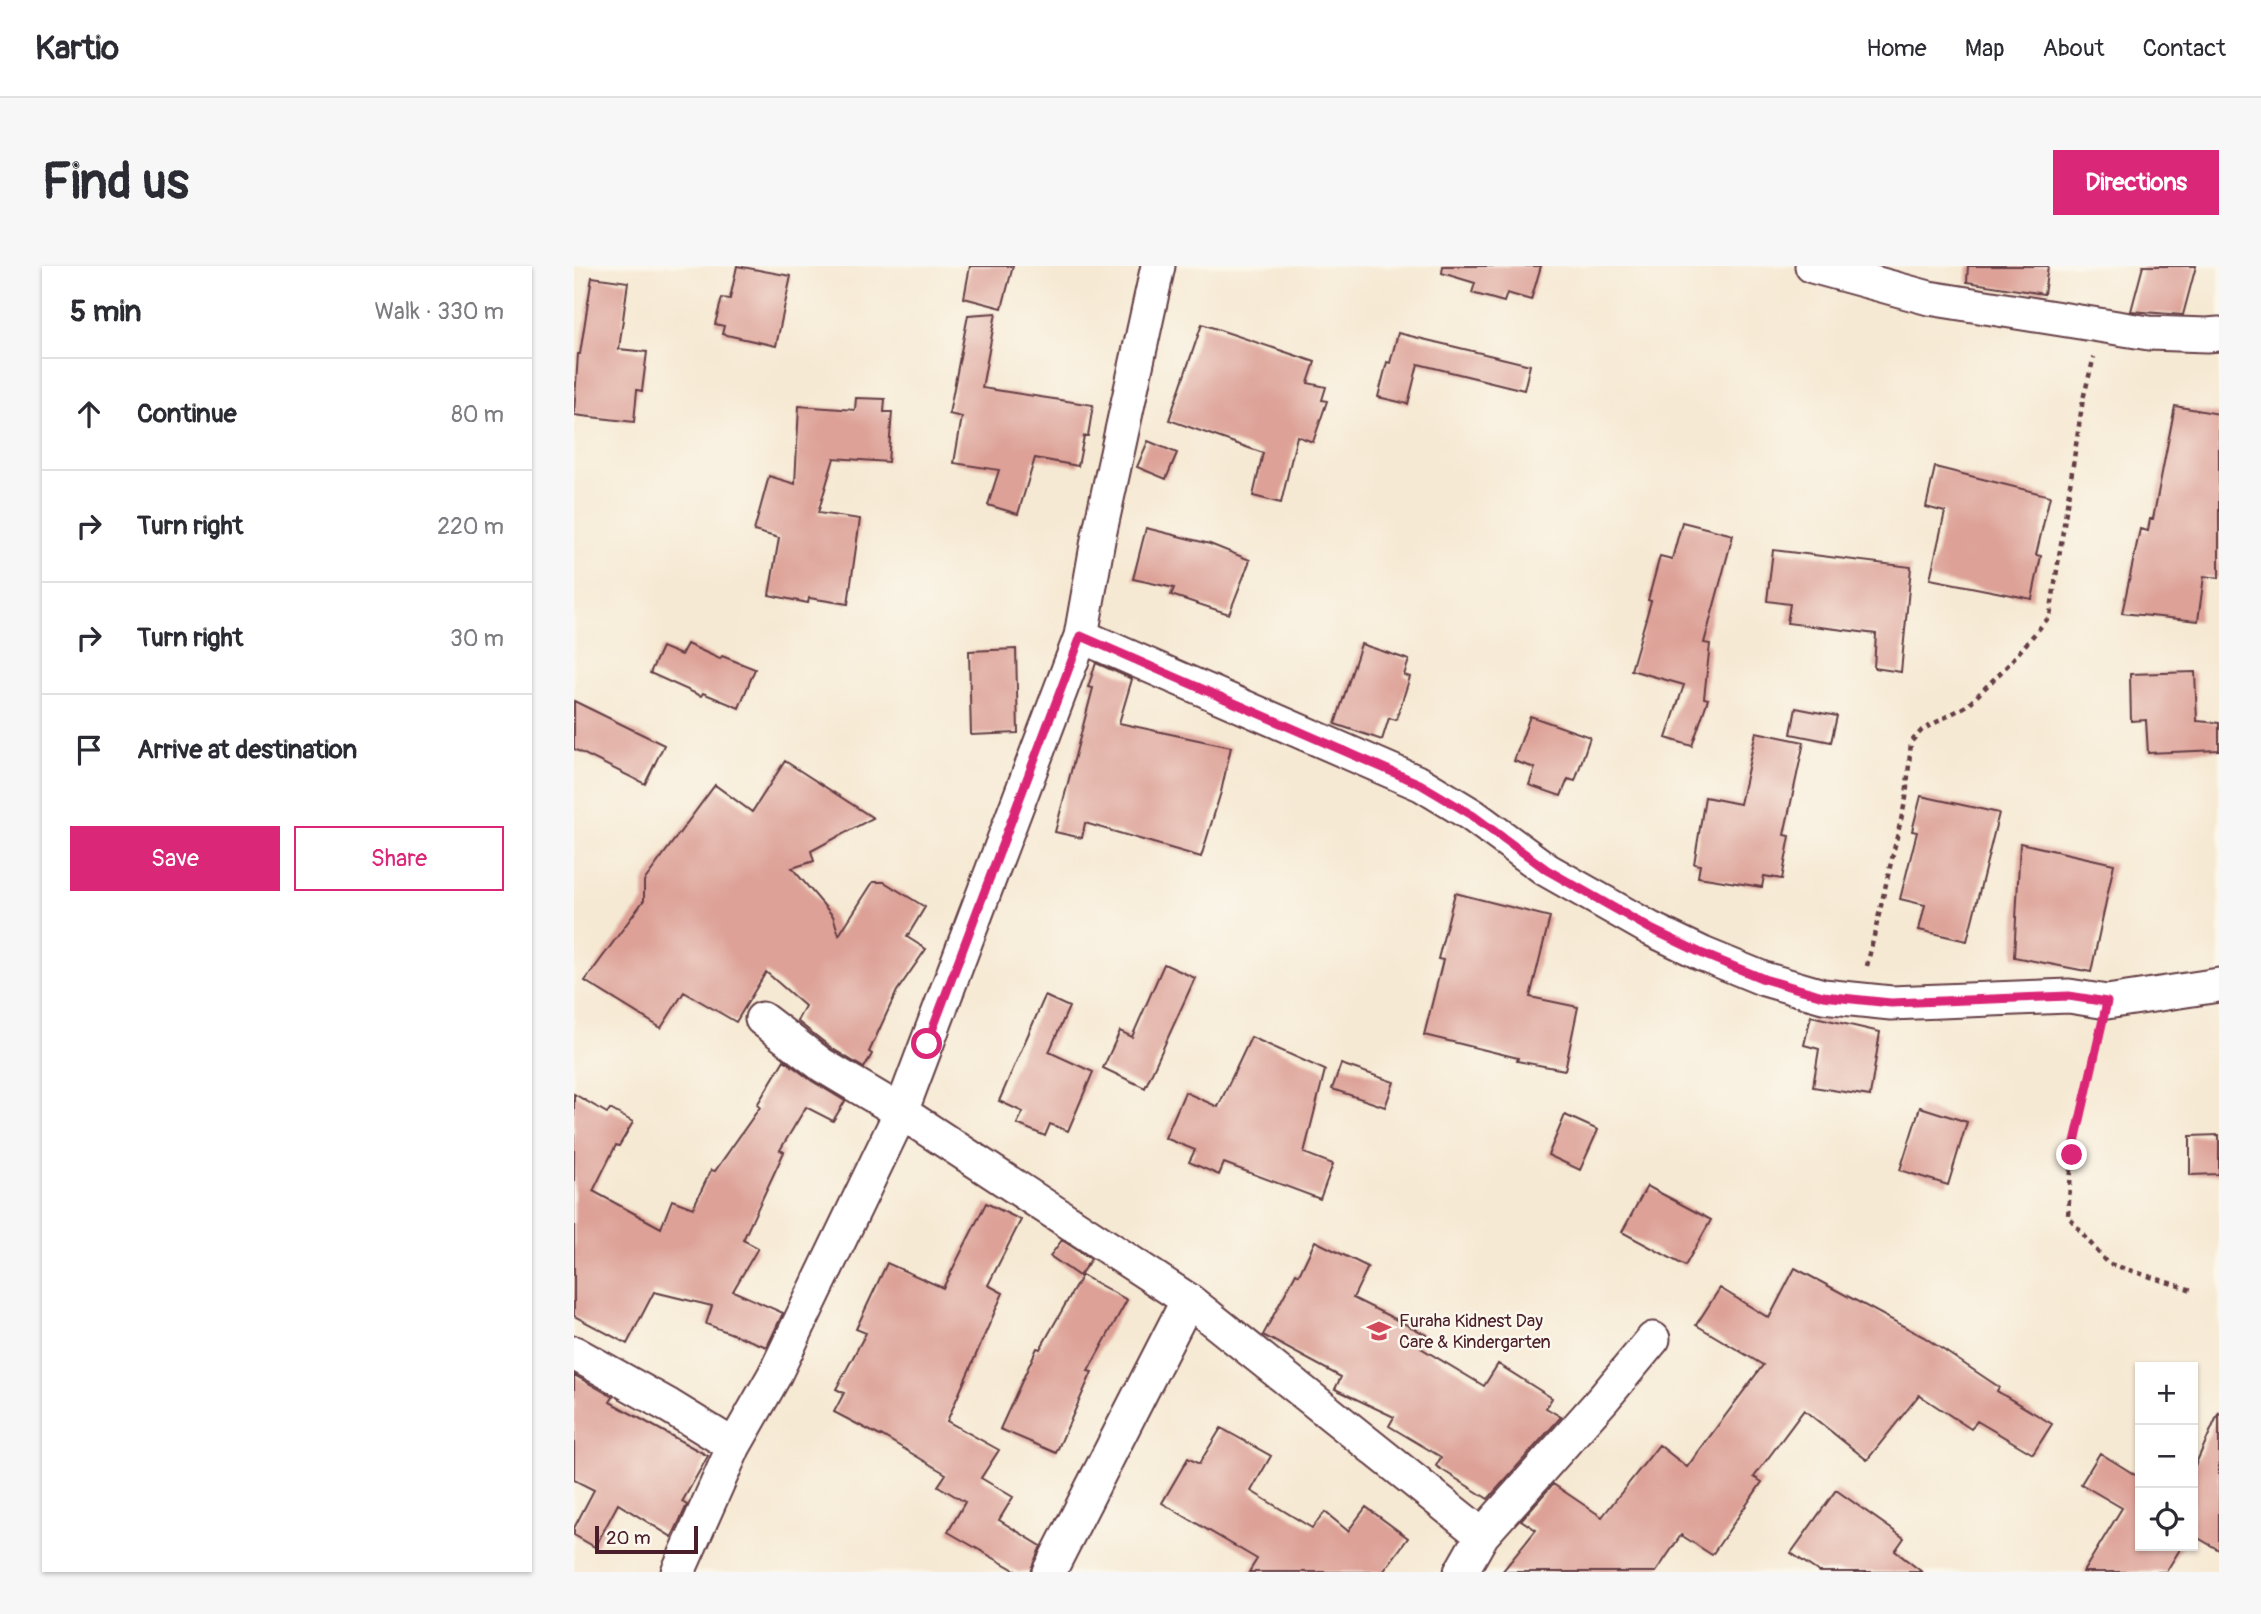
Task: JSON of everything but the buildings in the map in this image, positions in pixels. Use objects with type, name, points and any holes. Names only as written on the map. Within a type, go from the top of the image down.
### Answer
[{"type":"street","points":[[678,1572],[734,1446],[775,1376],[901,1112],[1081,636],[1098,540],[1157,266]]},
{"type":"street","points":[[1812,266],[1928,298],[2149,332],[2219,334]]},
{"type":"street","points":[[1081,636],[1420,784],[1472,815],[1547,870],[1651,929],[1703,954],[1788,986],[1823,996],[1891,1003],[2069,996],[2107,1002],[2219,985]]},
{"type":"street","points":[[762,1019],[822,1065],[901,1112],[1188,1300],[1482,1535]]},
{"type":"street","points":[[1049,1572],[1188,1300]]},
{"type":"street","points":[[1461,1572],[1482,1535],[1653,1339]]},
{"type":"street","points":[[574,1353],[734,1446]]},
{"type":"path","points":[[1859,1000],[1906,798],[1911,743],[1922,730],[1968,705],[2008,665],[2050,616],[2083,399],[2102,325]]},
{"type":"path","points":[[2107,1002],[2072,1155],[2068,1216],[2107,1263],[2192,1290]]},
{"type":"place","name":"Furaha Kidnest Day Care & Kindergarten","points":[[1379,1331]]},
{"type":"route","points":[[927,1044],[1081,636],[1420,784],[1472,815],[1547,870],[1651,929],[1764,979],[1823,996],[1891,1003],[2069,996],[2107,1002],[2072,1155]]}]
